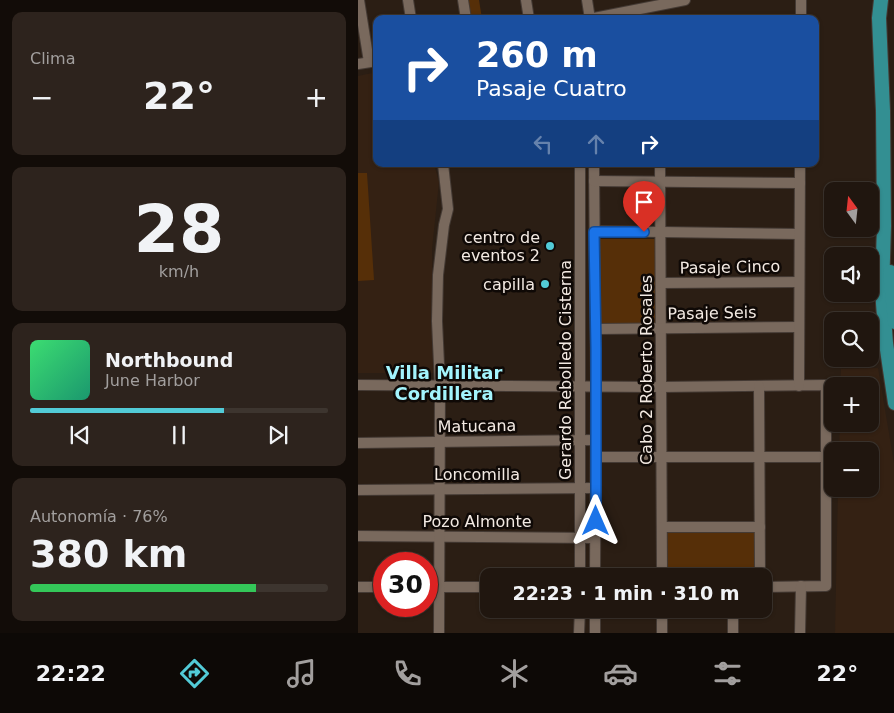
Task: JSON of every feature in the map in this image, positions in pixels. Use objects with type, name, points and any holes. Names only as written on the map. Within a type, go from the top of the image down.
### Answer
[{"type":"main road","points":[[881,0],[879,18],[883,111],[883,298],[886,343],[894,403]]},
{"type":"main road","points":[[884,226],[894,322]]},
{"type":"street","points":[[408,0],[410,15]]},
{"type":"street","points":[[463,0],[465,15]]},
{"type":"street","points":[[526,0],[528,15]]},
{"type":"street","points":[[587,0],[590,15]]},
{"type":"street","points":[[603,15],[647,4],[685,0]]},
{"type":"street","points":[[801,0],[801,15]]},
{"type":"street","points":[[358,64],[373,61],[361,2]]},
{"type":"street","points":[[439,633],[438,489],[440,386],[438,275],[444,225],[448,209],[443,167]]},
{"type":"street","name":"Gerardo Rebolledo Cisterna","points":[[580,167],[580,568]]},
{"type":"street","name":"Gerardo Rebolledo Cisterna","points":[[594,167],[596,329],[595,568]]},
{"type":"street","name":"Cabo 2 Roberto Rosales","points":[[660,167],[662,568]]},
{"type":"street","points":[[799,386],[800,167]]},
{"type":"street","points":[[594,181],[800,183]]},
{"type":"street","points":[[594,232],[799,234]]},
{"type":"street","name":"Pasaje Cinco","points":[[661,283],[799,282]]},
{"type":"street","name":"Pasaje Seis","points":[[596,329],[798,327]]},
{"type":"street","points":[[358,385],[581,387],[826,385],[827,442]]},
{"type":"street","points":[[759,386],[760,568]]},
{"type":"street","name":"Matucana","points":[[358,443],[596,440]]},
{"type":"street","points":[[596,457],[824,457]]},
{"type":"street","name":"Loncomilla","points":[[358,490],[596,488]]},
{"type":"street","points":[[772,587],[826,586],[827,497]]},
{"type":"street","points":[[662,527],[760,527]]},
{"type":"street","name":"Pozo Almonte","points":[[358,536],[595,538]]},
{"type":"street","points":[[800,633],[801,586]]},
{"type":"street","points":[[358,588],[373,587]]},
{"type":"street","points":[[438,587],[480,587]]},
{"type":"street","points":[[580,618],[580,633]]},
{"type":"street","points":[[595,618],[595,633]]},
{"type":"street","points":[[662,618],[662,633]]},
{"type":"street","points":[[732,618],[733,633]]},
{"type":"shaded area","points":[[466,0],[479,0],[481,15],[468,15]]},
{"type":"shaded area","points":[[373,73],[373,167],[435,167],[439,182],[432,249],[433,373],[358,373],[358,76]]},
{"type":"shaded area","points":[[358,173],[367,173],[374,280],[358,281]]},
{"type":"shaded area","points":[[600,239],[656,239],[655,326],[599,326]]},
{"type":"shaded area","points":[[878,368],[894,463],[894,633],[835,633],[838,497],[879,497],[879,442],[839,442],[840,432],[879,432],[879,377],[841,377],[841,369]]},
{"type":"shaded area","points":[[754,530],[754,568],[667,568],[665,531]]},
{"type":"place","name":"centro de eventos 2","points":[[550,246]]},
{"type":"place","name":"capilla","points":[[545,284]]},
{"type":"district","name":"Villa Militar Cordillera","points":[[444,382]]},
{"type":"route","points":[[596,521],[594,232],[644,232]]}]
